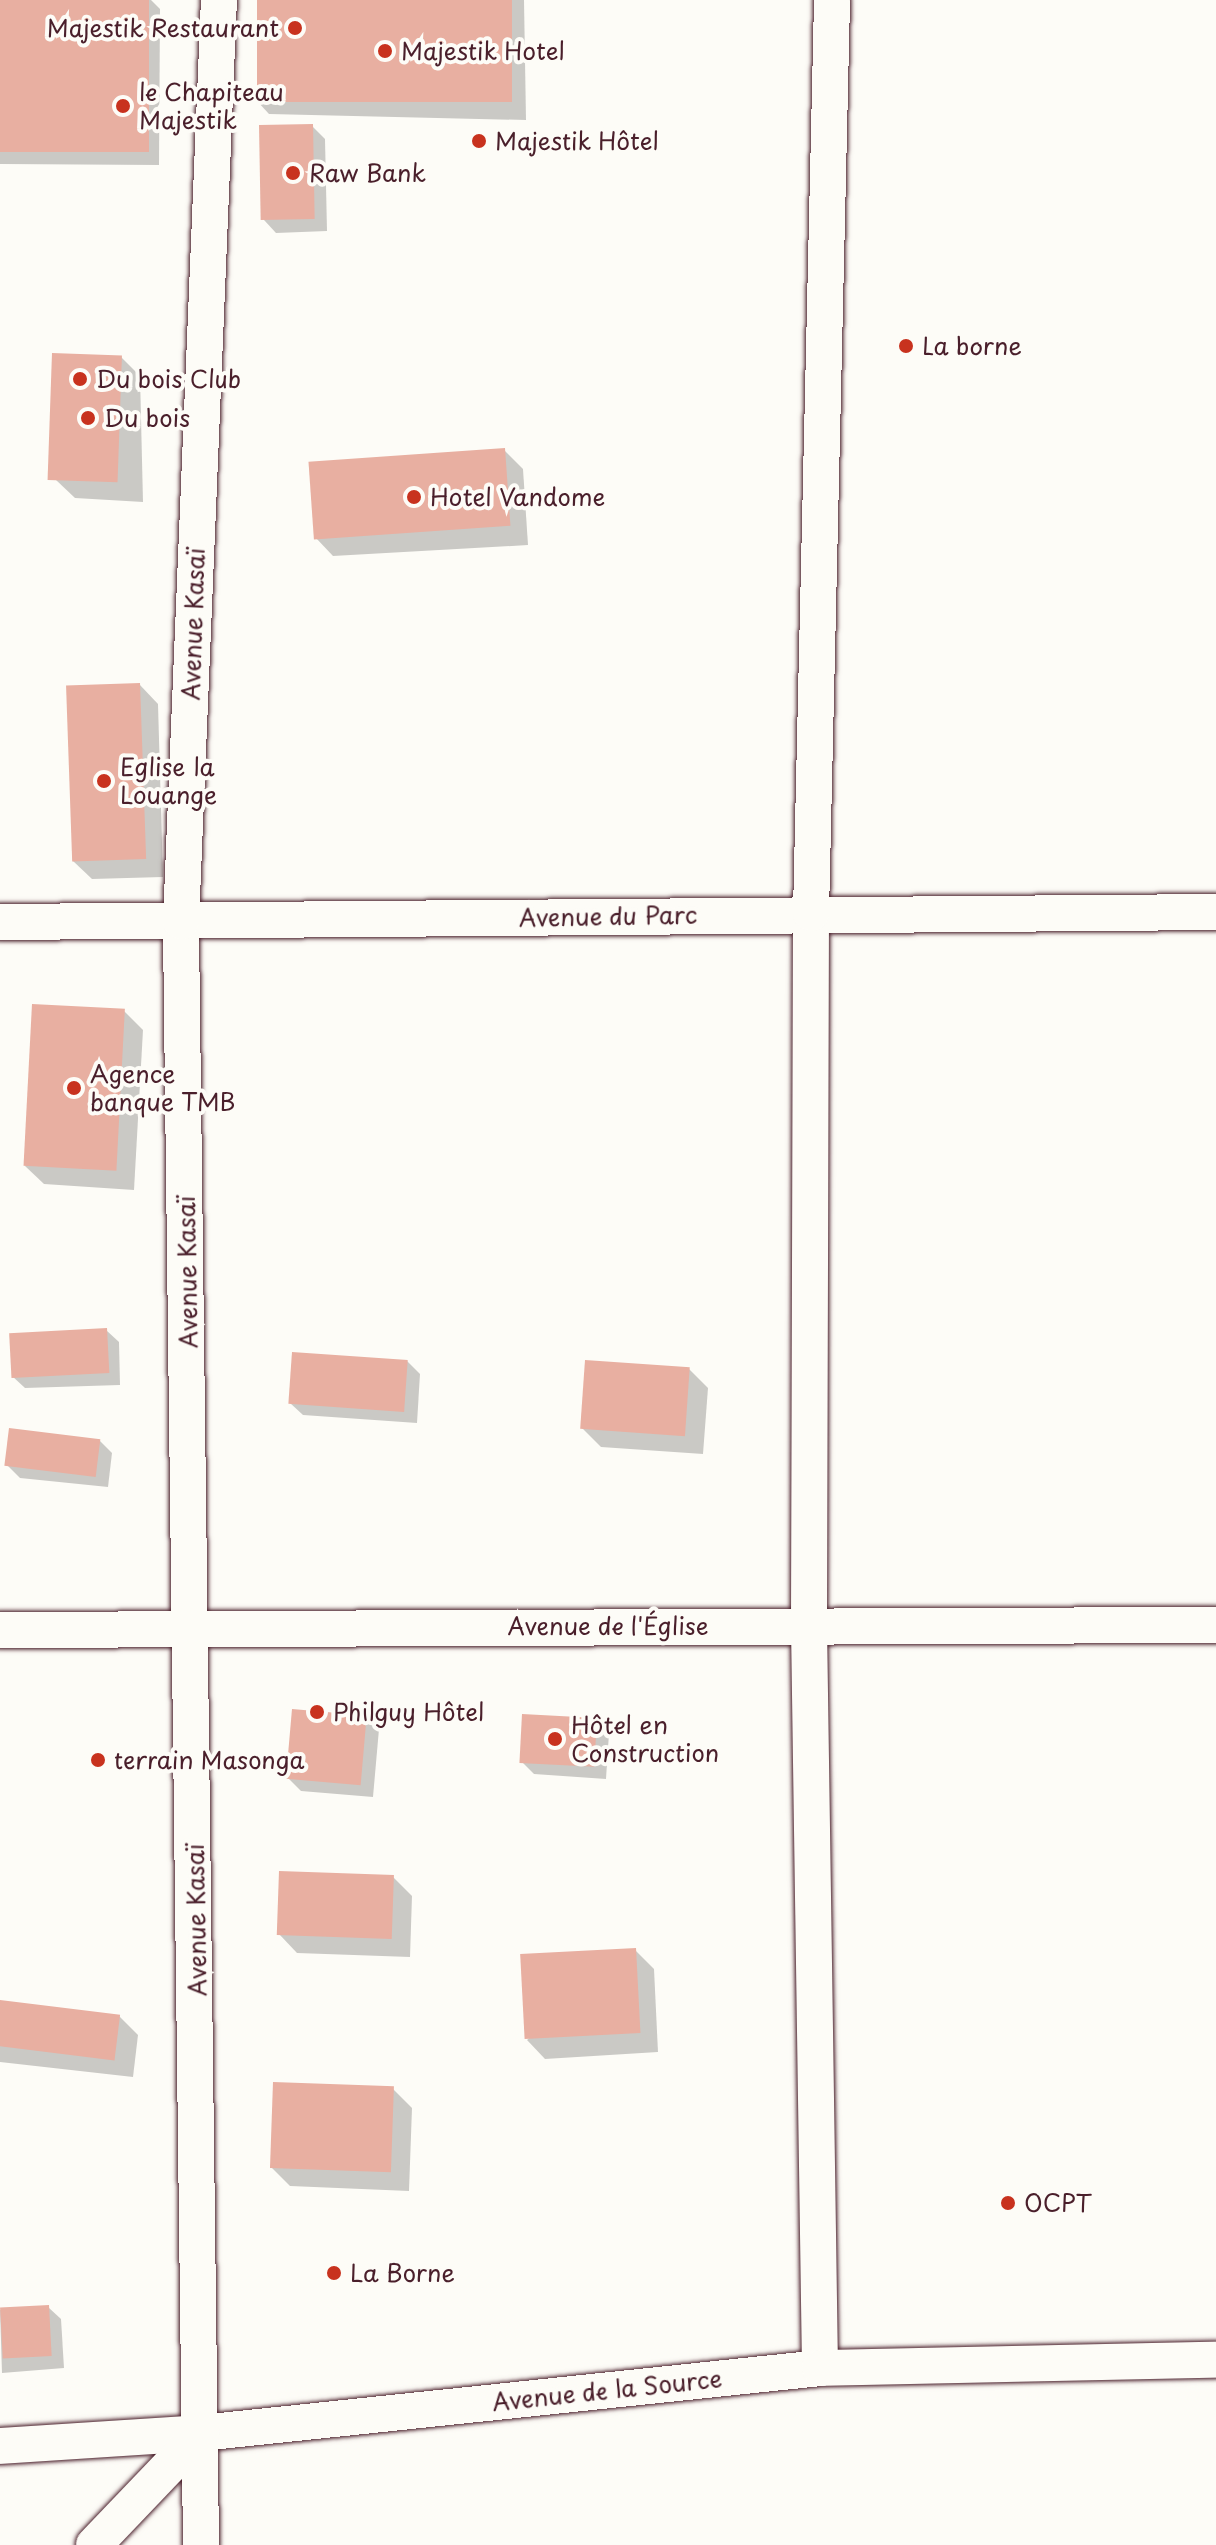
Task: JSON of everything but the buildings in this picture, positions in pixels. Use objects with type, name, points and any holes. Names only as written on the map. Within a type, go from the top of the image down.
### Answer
[{"type":"street","name":"Avenue Kasaï","points":[[201,2545],[193,1628],[181,921],[219,0]]},
{"type":"street","points":[[820,2368],[809,1624],[811,913],[832,0]]},
{"type":"street","name":"Avenue du Parc","points":[[0,922],[1216,912]]},
{"type":"street","name":"Avenue de l'Église","points":[[0,1630],[809,1624],[1216,1625]]},
{"type":"street","name":"Avenue de la Source","points":[[0,2446],[201,2433],[820,2368],[1216,2360]]},
{"type":"street","points":[[94,2545],[201,2433]]},
{"type":"place","name":"Majestik Restaurant","points":[[295,28]]},
{"type":"place","name":"Majestik Hotel","points":[[385,51]]},
{"type":"place","name":"le Chapiteau Majestik","points":[[123,106]]},
{"type":"place","name":"Majestik Hôtel","points":[[479,141]]},
{"type":"place","name":"Raw Bank","points":[[293,173]]},
{"type":"place","name":"La borne","points":[[906,346]]},
{"type":"place","name":"Du bois Club","points":[[80,379]]},
{"type":"place","name":"Du bois","points":[[88,418]]},
{"type":"place","name":"Hotel Vandome","points":[[414,497]]},
{"type":"place","name":"Eglise la Louange","points":[[104,781]]},
{"type":"place","name":"Agence banque TMB","points":[[74,1088]]},
{"type":"place","name":"Philguy Hôtel","points":[[317,1712]]},
{"type":"place","name":"Hôtel en Construction","points":[[555,1739]]},
{"type":"place","name":"terrain Masonga","points":[[98,1760]]},
{"type":"place","name":"OCPT","points":[[1008,2203]]},
{"type":"place","name":"La Borne","points":[[334,2273]]}]
